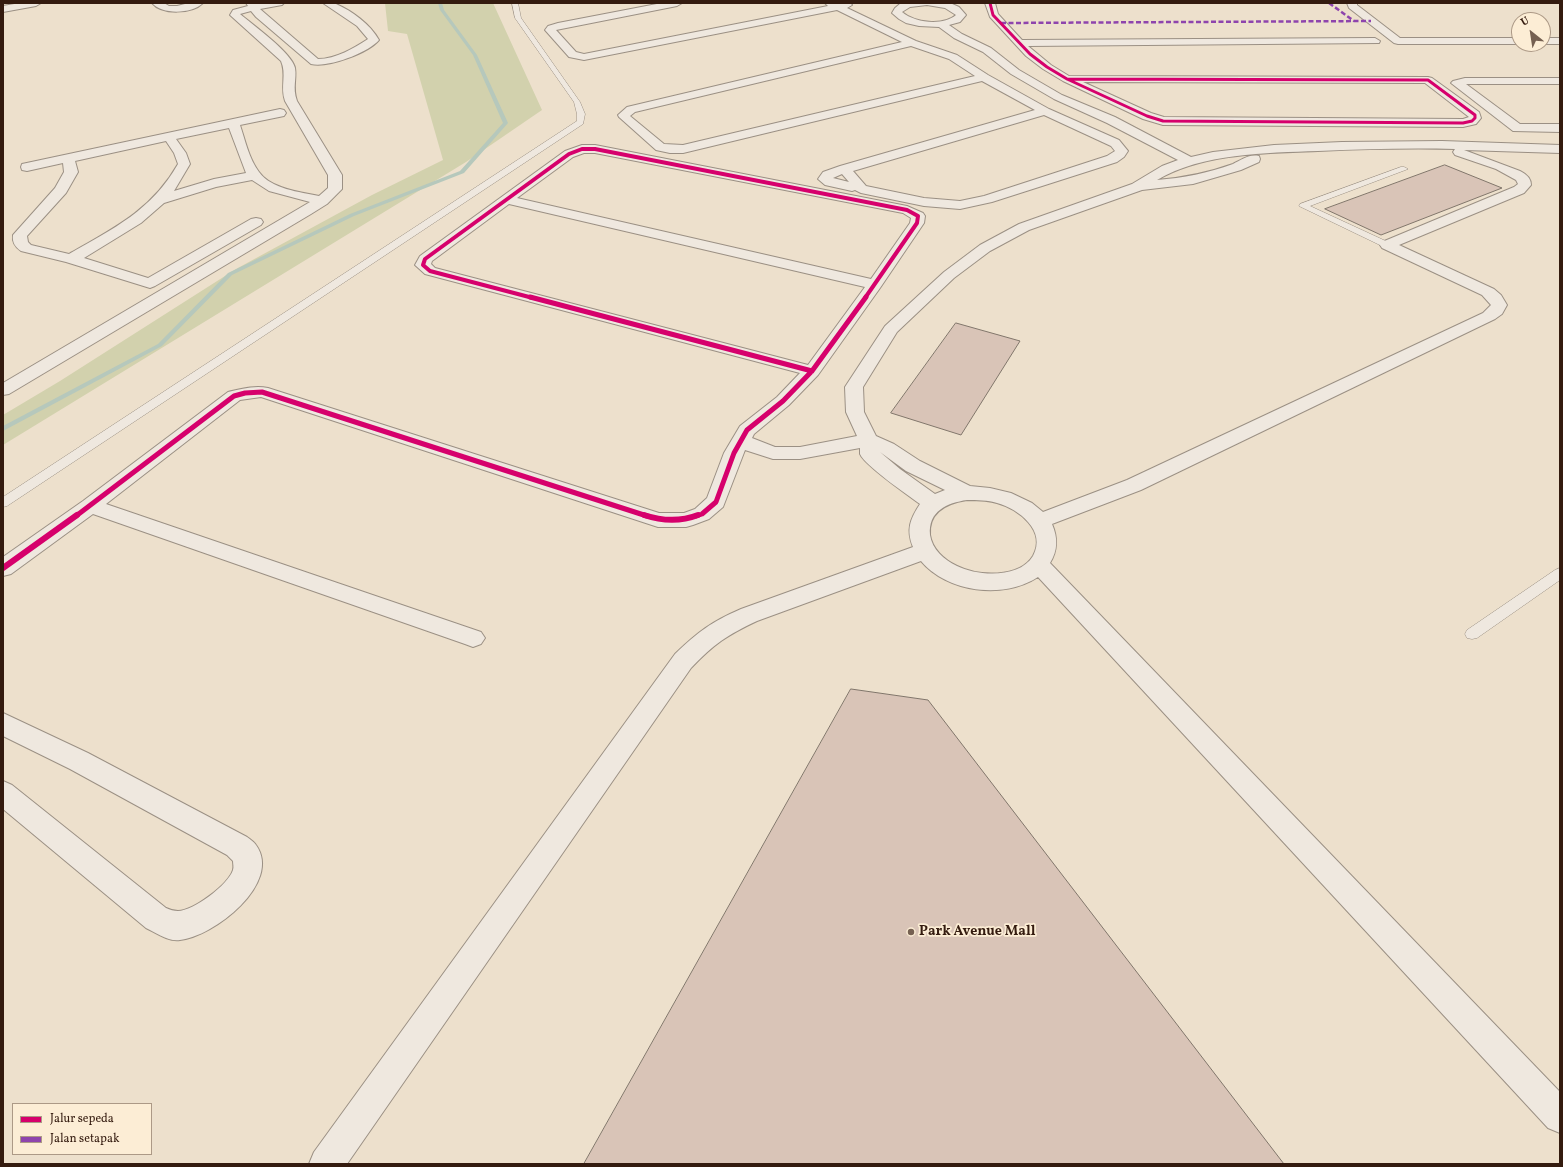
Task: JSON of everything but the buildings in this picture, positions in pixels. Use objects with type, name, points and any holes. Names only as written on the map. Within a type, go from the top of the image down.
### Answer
[{"type":"street","points":[[3,9],[35,3]]},
{"type":"street","points":[[157,3],[166,9],[173,9],[198,3]]},
{"type":"street","points":[[3,390],[322,201],[335,189],[336,175],[292,106],[288,94],[288,85],[291,72],[286,59],[235,15],[236,12],[253,5],[279,3]]},
{"type":"street","points":[[253,5],[259,15],[315,62],[322,63],[336,59],[374,40],[372,35],[366,29],[328,3]]},
{"type":"street","points":[[677,3],[562,25],[550,30],[573,55],[584,57],[834,5],[855,3]]},
{"type":"street","points":[[880,20],[897,13],[902,7],[924,3]]},
{"type":"street","points":[[930,3],[948,5],[960,13],[992,9],[1030,54],[1047,67],[1067,79],[1147,116],[1172,122],[1463,123],[1472,121],[1475,114]]},
{"type":"street","points":[[1352,3],[1352,6],[1398,41],[1511,41]]},
{"type":"street","points":[[834,5],[866,21],[906,20],[922,23],[940,23],[955,20],[960,13]]},
{"type":"street","points":[[897,13],[906,20]]},
{"type":"street","points":[[880,20],[912,44],[934,49],[953,56],[984,77],[1045,112],[1110,141],[1120,147],[1122,151],[1112,159],[987,199],[960,205],[924,202],[835,184],[825,179],[828,175],[845,169],[1045,112]]},
{"type":"street","points":[[940,23],[958,36],[987,50],[1015,72],[1058,97],[1111,120],[1189,161]]},
{"type":"street","points":[[1021,43],[1375,41]]},
{"type":"street","points":[[912,44],[631,109],[626,112],[625,117],[660,147],[683,149],[984,77]]},
{"type":"street","points":[[1067,79],[1428,80],[1475,114],[1500,116]]},
{"type":"street","points":[[1560,81],[1465,80],[1457,82],[1465,90],[1517,128],[1560,128]]},
{"type":"street","points":[[1440,89],[1465,90]]},
{"type":"street","points":[[27,166],[280,113]]},
{"type":"street","points":[[233,123],[255,176],[266,185],[322,201]]},
{"type":"street","points":[[71,259],[145,214],[171,187],[184,164],[180,153],[169,137]]},
{"type":"street","points":[[1387,245],[1519,190],[1524,186],[1525,182],[1522,178],[1513,172],[1442,145]]},
{"type":"street","points":[[934,504],[893,474],[870,454],[868,440],[855,412],[854,387],[891,329],[949,275],[985,248],[1024,227],[1137,186],[1167,169],[1189,161],[1213,156],[1274,150],[1342,146],[1442,145],[1560,149]]},
{"type":"street","points":[[3,568],[90,506],[234,396],[252,392],[262,392],[658,520],[686,520],[708,510],[716,502],[740,441],[747,430],[782,401],[812,372],[875,285],[917,223],[918,216],[907,210],[589,148],[570,154],[425,259],[423,265],[425,268],[430,271],[812,372]]},
{"type":"street","points":[[1137,186],[1188,181],[1236,167],[1274,150]]},
{"type":"street","points":[[68,158],[71,172],[61,190],[22,232],[19,240],[21,245],[26,248],[71,259],[150,283],[267,216]]},
{"type":"street","points":[[845,169],[862,189]]},
{"type":"street","points":[[160,200],[214,183],[255,176]]},
{"type":"street","points":[[281,208],[302,196]]},
{"type":"street","points":[[507,200],[875,285]]},
{"type":"street","points":[[1039,521],[1134,485],[1489,316],[1496,311],[1499,306],[1495,298],[1488,292],[1387,245]]},
{"type":"street","points":[[740,441],[773,453],[800,454],[868,440],[887,448],[913,466],[967,493]]},
{"type":"street","points":[[967,493],[988,493],[1008,499],[1026,508],[1039,521],[1047,536],[1046,551],[1039,565],[1024,576],[1004,582],[980,582],[958,576],[938,566],[925,551],[919,538],[919,525],[924,513],[934,504],[949,496],[967,493]]},
{"type":"street","points":[[90,506],[473,638]]},
{"type":"street","points":[[326,1164],[683,661],[704,640],[725,626],[749,615],[925,551]]},
{"type":"street","points":[[1039,565],[1560,1116]]},
{"type":"street","points":[[3,724],[79,761],[237,846],[246,854],[248,868],[244,879],[231,894],[212,911],[196,921],[178,926],[167,924],[156,918],[3,793]]},
{"type":"lane","points":[[3,503],[580,122],[581,114],[577,102],[518,18],[516,3]]},
{"type":"lane","points":[[1387,245],[1303,206],[1404,169]]},
{"type":"lane","points":[[1472,634],[1560,573]]},
{"type":"green space","points":[[385,3],[493,3],[542,110],[466,162],[3,445],[3,415],[60,381],[236,269],[372,195],[443,160],[407,34],[388,31]]},
{"type":"waterway","points":[[3,429],[160,345],[230,274],[352,215],[462,172],[506,123],[475,55],[442,10],[440,3]]},
{"type":"marked path","points":[[1329,3],[1354,21]]},
{"type":"marked path","points":[[1001,23],[1371,21]]},
{"type":"cycle path","points":[[990,3],[993,15],[1030,54],[1047,67],[1067,79],[1147,116],[1163,121],[1463,123],[1472,121],[1475,118],[1475,115],[1428,80],[1067,79]]},
{"type":"cycle path","points":[[3,568],[90,506],[234,396],[245,393],[262,392],[658,520],[686,520],[702,514],[716,502],[734,453],[747,430],[783,401],[812,371],[875,285],[917,223],[918,216],[907,210],[595,149],[582,149],[569,154],[425,259],[423,265],[430,271],[812,371]]},
{"type":"place","name":"Park Avenue Mall","points":[[911,932]]}]
